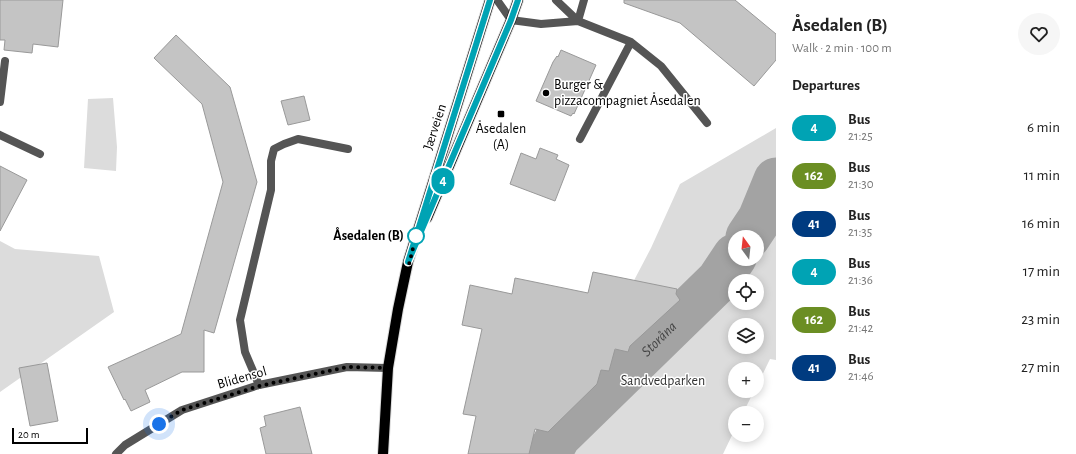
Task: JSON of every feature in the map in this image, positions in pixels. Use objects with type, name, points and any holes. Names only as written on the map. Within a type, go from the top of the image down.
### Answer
[{"type":"main road","name":"Jærveien","points":[[383,454],[388,368],[408,262],[490,0]]},
{"type":"main road","name":"Jærveien","points":[[408,262],[511,20],[518,0]]},
{"type":"street","points":[[498,0],[511,20],[541,24],[578,20]]},
{"type":"street","points":[[556,0],[578,20],[631,42],[661,66],[707,123]]},
{"type":"street","points":[[578,20],[584,0]]},
{"type":"street","points":[[580,139],[631,42]]},
{"type":"street","points":[[0,102],[5,62]]},
{"type":"street","points":[[0,135],[40,154]]},
{"type":"street","points":[[259,386],[246,352],[240,320],[271,190],[271,162],[274,149],[298,140],[348,149]]},
{"type":"street","name":"Blidensol","points":[[116,454],[125,445],[182,410],[259,386],[347,367],[388,368]]},
{"type":"green space","points":[[113,98],[117,147],[116,171],[84,168],[88,99]]},
{"type":"green space","name":"Sandvedparken","points":[[776,128],[776,360],[770,359],[764,371],[764,362],[728,362],[728,398],[750,398],[746,406],[728,406],[729,442],[723,454],[543,454],[651,248],[680,184]]},
{"type":"green space","points":[[0,241],[15,249],[99,256],[114,312],[0,392]]},
{"type":"building","points":[[0,0],[63,0],[58,47],[33,44],[32,53],[4,50],[5,40],[0,40]]},
{"type":"building","points":[[624,0],[735,0],[776,34],[776,60],[754,86],[680,23],[624,3]]},
{"type":"building","points":[[176,35],[230,87],[257,182],[214,333],[204,330],[204,372],[182,372],[145,390],[150,402],[131,411],[108,367],[181,334],[223,182],[202,104],[154,58]]},
{"type":"building","points":[[561,50],[596,65],[574,114],[573,113],[571,116],[536,101],[553,62],[557,56],[558,57]]},
{"type":"building","points":[[304,96],[310,120],[288,125],[281,101]]},
{"type":"building","points":[[540,148],[558,155],[556,159],[569,165],[555,201],[510,184],[521,153],[536,159]]},
{"type":"building","points":[[0,166],[27,180],[0,231]]},
{"type":"building","points":[[593,272],[677,289],[676,294],[680,300],[630,346],[628,352],[615,349],[609,371],[601,370],[597,384],[548,432],[535,429],[529,454],[468,454],[476,416],[463,414],[482,329],[462,325],[470,285],[512,294],[515,278],[588,293]]},
{"type":"building","points":[[47,363],[58,421],[30,426],[19,368]]},
{"type":"building","points":[[300,407],[312,454],[266,454],[260,428],[266,426],[264,416]]},
{"type":"waterway","name":"Storåna","points":[[753,230],[760,219],[776,180]]},
{"type":"waterway","name":"Storåna","points":[[549,454],[558,437],[719,280],[728,266]]},
{"type":"bus line","name":"4","points":[[490,0],[435,171],[408,262],[511,20],[518,0]]},
{"type":"place","name":"Burger & pizzacompagniet Åsedalen","points":[[546,93]]},
{"type":"place","name":"Åsedalen (A)","points":[[501,114]]},
{"type":"place","name":"Åsedalen (B)","points":[[416,236]]},
{"type":"route","points":[[159,424],[182,410],[259,386],[347,367],[388,368],[408,262],[417,232],[416,236]]}]
